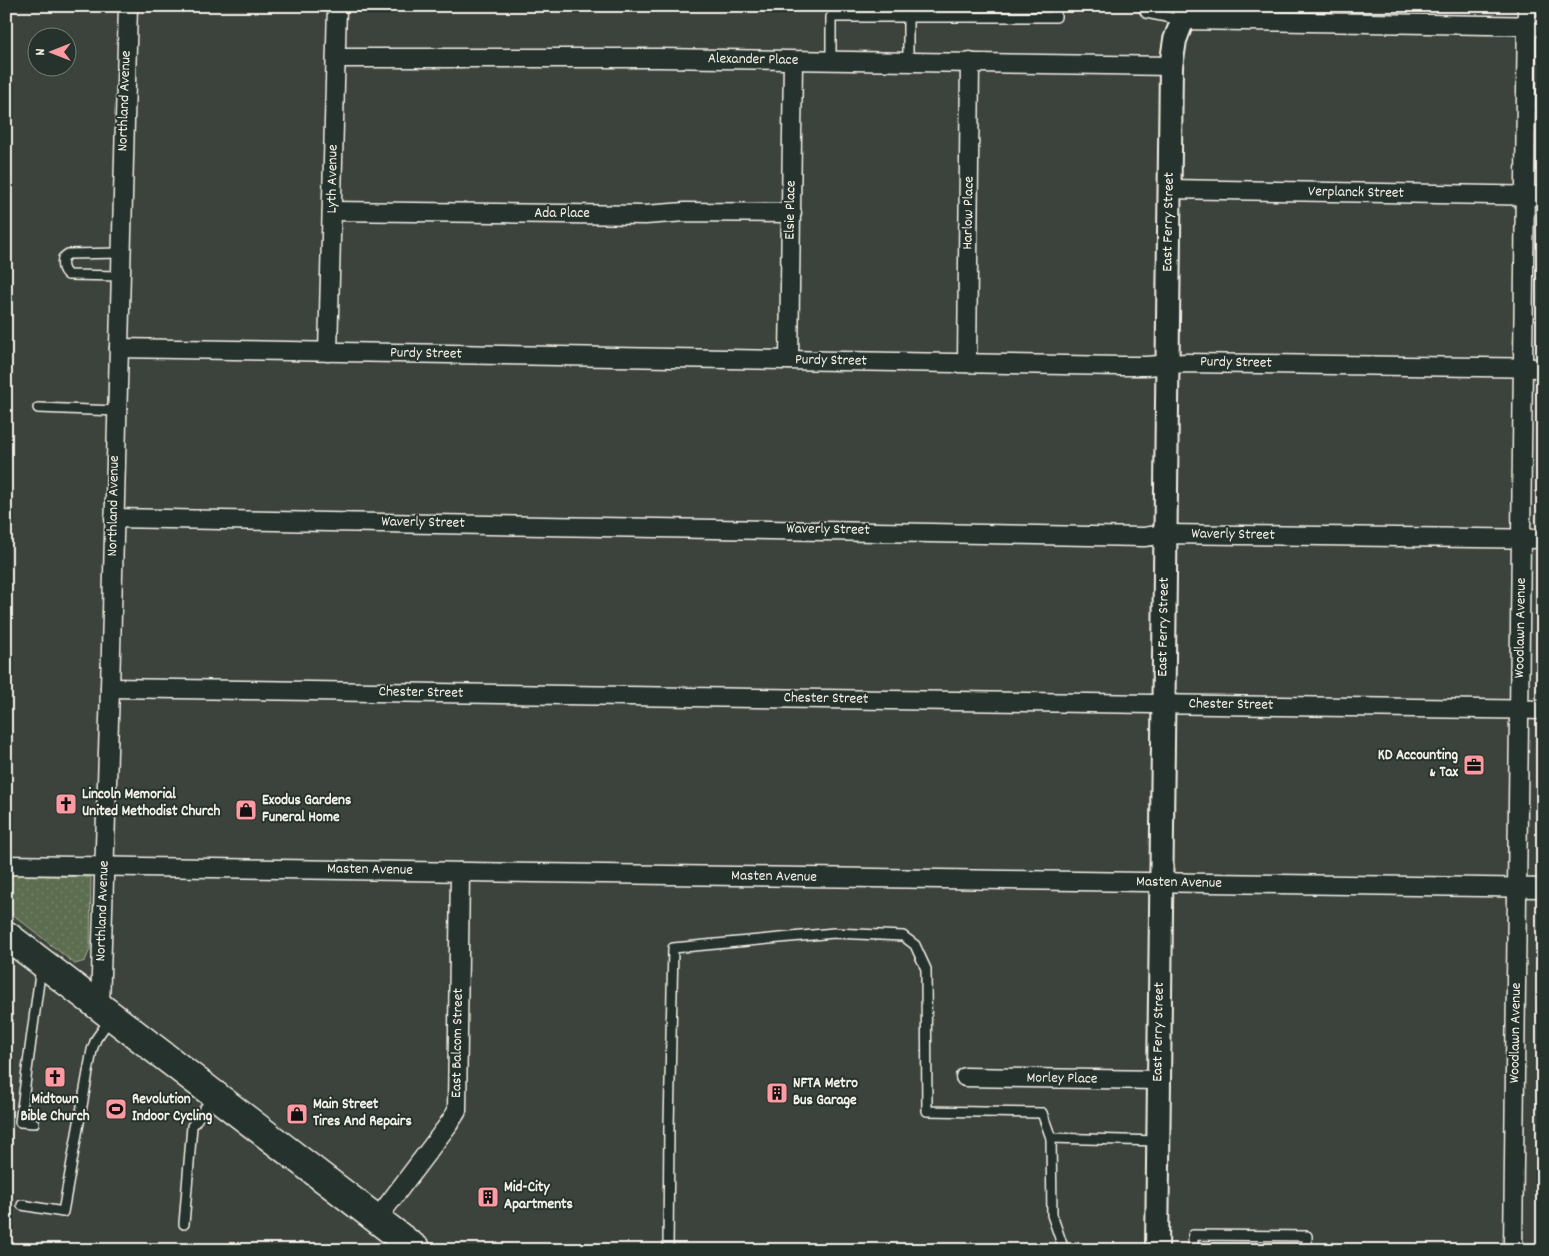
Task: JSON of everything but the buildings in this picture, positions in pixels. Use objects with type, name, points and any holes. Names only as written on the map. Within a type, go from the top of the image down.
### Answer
[{"type":"main road","points":[[6,935],[417,1250]]},
{"type":"street","name":"Northland Avenue","points":[[106,1011],[104,866],[128,6]]},
{"type":"street","name":"Lyth Avenue","points":[[328,352],[337,6]]},
{"type":"street","name":"Woodlawn Avenue","points":[[1513,1250],[1524,368],[1534,196],[1535,26],[1527,6]]},
{"type":"street","points":[[1185,13],[1535,26]]},
{"type":"street","name":"East Ferry Street","points":[[1157,1250],[1170,66],[1175,40],[1185,13]]},
{"type":"street","name":"Alexander Place","points":[[336,58],[659,58],[1170,66]]},
{"type":"street","name":"Elsie Place","points":[[789,360],[793,61]]},
{"type":"street","name":"Harlow Place","points":[[967,363],[970,62]]},
{"type":"street","name":"Verplanck Street","points":[[1169,189],[1534,196]]},
{"type":"street","name":"Ada Place","points":[[332,212],[635,215],[685,212],[792,213]]},
{"type":"street","name":"Purdy Street","points":[[118,348],[1146,366],[1186,363],[1543,368]]},
{"type":"street","name":"Waverly Street","points":[[114,518],[1134,536],[1165,534],[1543,539]]},
{"type":"street","name":"Chester Street","points":[[110,688],[1543,710]]},
{"type":"street","name":"Masten Avenue","points":[[6,865],[1543,888]]},
{"type":"street","name":"East Balcom Street","points":[[377,1219],[457,1111],[460,872]]},
{"type":"street","name":"Morley Place","points":[[965,1077],[1159,1080]]},
{"type":"lane","points":[[832,61],[831,17],[1056,17],[1056,6]]},
{"type":"lane","points":[[1142,6],[1146,14],[1185,13]]},
{"type":"lane","points":[[908,17],[908,62]]},
{"type":"lane","points":[[121,253],[68,254],[63,258],[62,267],[68,275],[121,276]]},
{"type":"lane","points":[[38,408],[117,411]]},
{"type":"lane","points":[[668,1250],[673,948],[834,933],[903,936],[915,946],[926,969],[927,1111],[1042,1113],[1051,1138],[1052,1215],[1064,1250]]},
{"type":"lane","points":[[34,1123],[20,1122],[42,962]]},
{"type":"lane","points":[[22,1205],[63,1212],[92,1050],[106,1011]]},
{"type":"lane","points":[[184,1224],[192,1126],[215,1094]]},
{"type":"lane","points":[[1051,1138],[1158,1141]]},
{"type":"lane","points":[[1193,1250],[1193,1235],[1307,1236],[1307,1250]]},
{"type":"green space","points":[[6,875],[91,877],[90,949],[85,961],[75,964],[6,909]]},
{"type":"place","name":"KD Accounting & Tax","points":[[1474,765]]},
{"type":"place","name":"Lincoln Memorial United Methodist Church","points":[[66,804]]},
{"type":"place","name":"Exodus Gardens Funeral Home","points":[[246,810]]},
{"type":"place","name":"Midtown Bible Church","points":[[55,1077]]},
{"type":"place","name":"NFTA Metro Bus Garage","points":[[777,1093]]},
{"type":"place","name":"Revolution Indoor Cycling","points":[[116,1109]]},
{"type":"place","name":"Main Street Tires And Repairs","points":[[297,1114]]},
{"type":"place","name":"Mid-City Apartments","points":[[488,1197]]}]
